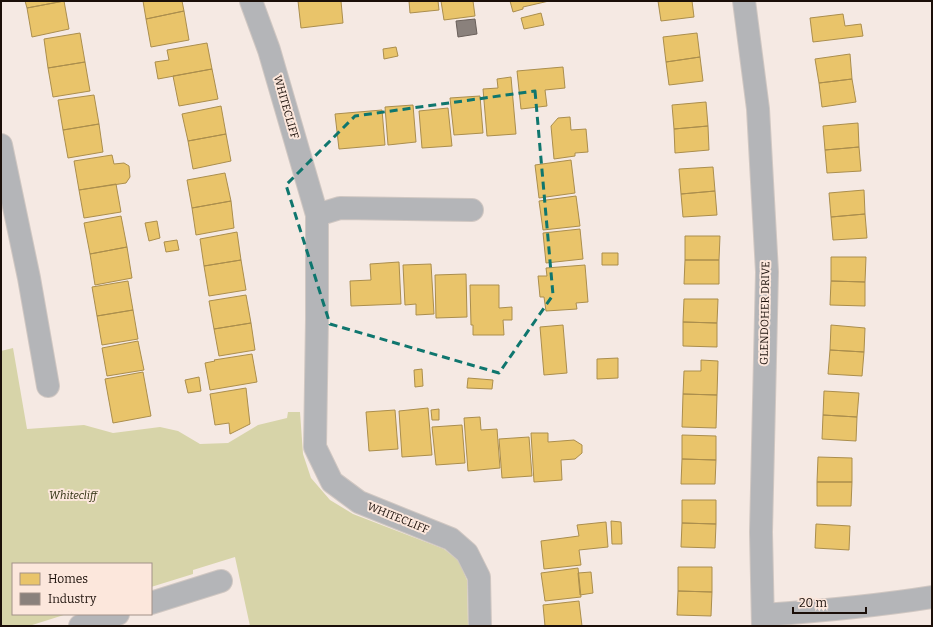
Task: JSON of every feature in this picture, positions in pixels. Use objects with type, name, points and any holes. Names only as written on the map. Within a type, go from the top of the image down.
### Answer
[{"type":"street","name":"WHITECLIFF","points":[[251,1],[269,50],[316,215],[317,319],[315,447],[332,482],[359,502],[451,540],[467,553],[479,577],[480,626]]},
{"type":"street","name":"GLENDOHER DRIVE","points":[[744,1],[758,109],[766,272],[761,532],[763,621]]},
{"type":"street","points":[[1,145],[48,386]]},
{"type":"street","points":[[316,215],[340,208],[472,210]]},
{"type":"street","points":[[152,604],[221,581]]},
{"type":"street","points":[[763,621],[932,598]]},
{"type":"street","points":[[80,626],[115,615]]},
{"type":"highlighted area","points":[[535,91],[553,295],[499,373],[330,324],[286,185],[355,116]]},
{"type":"green space","name":"Whitecliff","points":[[13,348],[27,429],[84,425],[113,433],[160,427],[178,431],[200,444],[228,443],[258,425],[287,418],[288,412],[300,412],[303,454],[311,478],[330,500],[353,514],[444,549],[459,561],[467,580],[468,626],[250,626],[235,557],[193,570],[193,574],[152,587],[152,563],[12,563],[12,615],[64,615],[29,626],[1,626],[1,351]]},
{"type":"building: Homes","points":[[25,1],[64,1],[27,8]]},
{"type":"building: Homes","points":[[64,1],[69,29],[32,37],[27,8]]},
{"type":"building: Homes","points":[[143,1],[182,1],[184,11],[146,19]]},
{"type":"building: Homes","points":[[298,1],[341,1],[343,23],[301,28]]},
{"type":"building: Homes","points":[[409,1],[438,1],[439,10],[410,13]]},
{"type":"building: Homes","points":[[441,1],[473,1],[475,16],[444,20]]},
{"type":"building: Homes","points":[[510,1],[549,1],[523,7],[523,9],[513,12]]},
{"type":"building: Homes","points":[[658,1],[692,1],[694,17],[661,21]]},
{"type":"building: Homes","points":[[184,11],[189,40],[151,47],[146,19]]},
{"type":"building: Homes","points":[[541,13],[544,25],[524,29],[521,18]]},
{"type":"building: Homes","points":[[843,14],[845,26],[861,24],[863,36],[813,42],[810,18]]},
{"type":"building: Homes","points":[[80,33],[85,62],[48,68],[44,39]]},
{"type":"building: Homes","points":[[697,33],[700,57],[666,62],[663,37]]},
{"type":"building: Homes","points":[[207,43],[212,69],[158,79],[155,62],[169,60],[167,50]]},
{"type":"building: Homes","points":[[396,47],[398,56],[384,59],[383,49]]},
{"type":"building: Homes","points":[[850,54],[852,79],[819,83],[815,59]]},
{"type":"building: Homes","points":[[700,57],[703,81],[669,85],[666,62]]},
{"type":"building: Homes","points":[[85,62],[90,91],[53,97],[48,68]]},
{"type":"building: Homes","points":[[563,67],[565,88],[545,90],[547,106],[521,109],[517,71]]},
{"type":"building: Homes","points":[[212,69],[218,99],[179,106],[173,76]]},
{"type":"building: Homes","points":[[511,77],[516,134],[487,136],[483,89],[498,88],[497,79]]},
{"type":"building: Homes","points":[[852,79],[856,102],[822,107],[819,83]]},
{"type":"building: Homes","points":[[94,95],[99,124],[63,130],[58,100]]},
{"type":"building: Homes","points":[[480,96],[483,133],[454,135],[450,98]]},
{"type":"building: Homes","points":[[706,102],[708,126],[674,129],[672,105]]},
{"type":"building: Homes","points":[[413,105],[416,142],[388,145],[385,107]]},
{"type":"building: Homes","points":[[221,106],[226,134],[188,141],[182,114]]},
{"type":"building: Homes","points":[[448,108],[452,146],[422,148],[419,111]]},
{"type":"building: Homes","points":[[382,110],[385,145],[339,149],[335,114]]},
{"type":"building: Homes","points":[[570,117],[571,130],[586,129],[588,152],[575,153],[575,156],[554,159],[551,126],[558,118]]},
{"type":"building: Homes","points":[[858,123],[859,147],[825,150],[823,126]]},
{"type":"building: Homes","points":[[99,124],[103,152],[68,158],[63,130]]},
{"type":"building: Homes","points":[[708,126],[709,150],[675,153],[674,129]]},
{"type":"building: Homes","points":[[226,134],[231,161],[193,169],[188,141]]},
{"type":"building: Homes","points":[[859,147],[861,171],[827,173],[825,150]]},
{"type":"building: Homes","points":[[112,155],[114,164],[124,163],[129,166],[130,177],[126,183],[79,190],[74,161]]},
{"type":"building: Homes","points":[[571,160],[575,193],[539,198],[535,165]]},
{"type":"building: Homes","points":[[713,167],[715,191],[681,194],[679,169]]},
{"type":"building: Homes","points":[[225,173],[231,201],[192,208],[187,180]]},
{"type":"building: Homes","points":[[116,184],[121,212],[84,218],[79,190]]},
{"type":"building: Homes","points":[[864,190],[865,214],[831,217],[829,193]]},
{"type":"building: Homes","points":[[715,191],[717,215],[683,217],[681,194]]},
{"type":"building: Homes","points":[[576,196],[580,226],[543,230],[539,201]]},
{"type":"building: Homes","points":[[231,201],[234,228],[196,235],[192,208]]},
{"type":"building: Homes","points":[[865,214],[867,238],[833,240],[831,217]]},
{"type":"building: Homes","points":[[121,216],[127,247],[90,254],[84,223]]},
{"type":"building: Homes","points":[[157,221],[160,238],[149,241],[145,223]]},
{"type":"building: Homes","points":[[580,229],[583,259],[546,263],[543,233]]},
{"type":"building: Homes","points":[[237,232],[241,260],[204,266],[200,239]]},
{"type":"building: Homes","points":[[685,236],[720,236],[719,260],[685,260]]},
{"type":"building: Homes","points":[[177,240],[179,250],[166,252],[164,242]]},
{"type":"building: Homes","points":[[127,247],[132,278],[95,285],[90,254]]},
{"type":"building: Homes","points":[[602,253],[618,253],[618,265],[602,265]]},
{"type":"building: Homes","points":[[831,257],[866,257],[865,282],[831,281]]},
{"type":"building: Homes","points":[[241,260],[246,290],[209,296],[204,266]]},
{"type":"building: Homes","points":[[685,260],[719,260],[719,284],[684,284]]},
{"type":"building: Homes","points":[[399,262],[401,304],[351,306],[350,281],[371,280],[370,264]]},
{"type":"building: Homes","points":[[431,264],[434,314],[416,315],[416,304],[405,305],[403,265]]},
{"type":"building: Homes","points":[[585,265],[588,302],[576,303],[577,309],[546,311],[544,297],[540,297],[538,276],[547,276],[546,268]]},
{"type":"building: Homes","points":[[466,274],[467,317],[436,318],[435,275]]},
{"type":"building: Homes","points":[[128,281],[133,310],[97,316],[92,287]]},
{"type":"building: Homes","points":[[831,281],[865,282],[865,306],[830,305]]},
{"type":"building: Homes","points":[[470,285],[499,285],[499,308],[512,307],[512,320],[503,320],[504,335],[473,335],[473,325],[471,325]]},
{"type":"building: Homes","points":[[246,295],[251,323],[214,329],[209,301]]},
{"type":"building: Homes","points":[[684,299],[718,299],[717,323],[683,322]]},
{"type":"building: Homes","points":[[133,310],[138,339],[102,345],[97,316]]},
{"type":"building: Homes","points":[[683,322],[717,323],[717,347],[683,346]]},
{"type":"building: Homes","points":[[251,323],[255,350],[219,356],[214,329]]},
{"type":"building: Homes","points":[[563,325],[567,373],[544,375],[540,327]]},
{"type":"building: Homes","points":[[831,325],[865,328],[864,352],[830,350]]},
{"type":"building: Homes","points":[[138,341],[144,370],[107,376],[102,348]]},
{"type":"building: Homes","points":[[830,350],[864,352],[862,376],[828,374]]},
{"type":"building: Homes","points":[[252,354],[257,382],[210,390],[205,363],[215,361],[214,360]]},
{"type":"building: Homes","points":[[618,358],[618,378],[597,379],[597,359]]},
{"type":"building: Homes","points":[[701,360],[718,361],[717,395],[683,394],[684,371],[701,371]]},
{"type":"building: Homes","points":[[422,369],[423,386],[415,387],[414,370]]},
{"type":"building: Homes","points":[[143,372],[151,416],[113,423],[105,379]]},
{"type":"building: Homes","points":[[199,377],[201,391],[188,393],[185,380]]},
{"type":"building: Homes","points":[[468,378],[493,380],[492,389],[467,388]]},
{"type":"building: Homes","points":[[246,388],[250,424],[230,434],[229,423],[215,425],[210,394]]},
{"type":"building: Homes","points":[[824,391],[859,393],[857,417],[823,415]]},
{"type":"building: Homes","points":[[683,394],[717,395],[716,428],[682,427]]},
{"type":"building: Homes","points":[[428,408],[432,455],[402,457],[399,411]]},
{"type":"building: Homes","points":[[439,409],[439,420],[432,420],[431,410]]},
{"type":"building: Homes","points":[[395,410],[398,449],[369,451],[366,412]]},
{"type":"building: Homes","points":[[823,415],[857,417],[856,441],[822,439]]},
{"type":"building: Homes","points":[[480,417],[481,430],[497,429],[500,468],[468,471],[464,418]]},
{"type":"building: Homes","points":[[462,425],[465,463],[436,465],[432,427]]},
{"type":"building: Homes","points":[[531,433],[548,433],[548,442],[574,440],[582,445],[582,453],[575,459],[561,460],[562,480],[534,482]]},
{"type":"building: Homes","points":[[682,435],[716,436],[716,460],[682,459]]},
{"type":"building: Homes","points":[[529,437],[532,476],[502,478],[499,439]]},
{"type":"building: Homes","points":[[818,457],[852,458],[852,482],[817,482]]},
{"type":"building: Homes","points":[[682,459],[716,460],[715,484],[681,484]]},
{"type":"building: Homes","points":[[817,482],[852,482],[851,506],[817,506]]},
{"type":"building: Homes","points":[[682,500],[716,500],[716,524],[682,523]]},
{"type":"building: Homes","points":[[611,521],[621,522],[622,544],[612,544]]},
{"type":"building: Homes","points":[[606,522],[608,547],[579,550],[581,565],[544,569],[541,541],[579,536],[577,525]]},
{"type":"building: Homes","points":[[682,523],[716,524],[715,548],[681,547]]},
{"type":"building: Homes","points":[[816,524],[850,526],[849,550],[815,548]]},
{"type":"building: Homes","points":[[678,567],[712,567],[712,592],[678,591]]},
{"type":"building: Homes","points":[[578,568],[581,597],[545,601],[541,573]]},
{"type":"building: Homes","points":[[591,572],[593,593],[580,595],[578,573]]},
{"type":"building: Homes","points":[[678,591],[712,592],[711,616],[677,615]]},
{"type":"building: Homes","points":[[579,601],[582,626],[545,626],[543,605]]},
{"type":"building: Industry","points":[[475,19],[477,34],[458,37],[456,21]]}]
